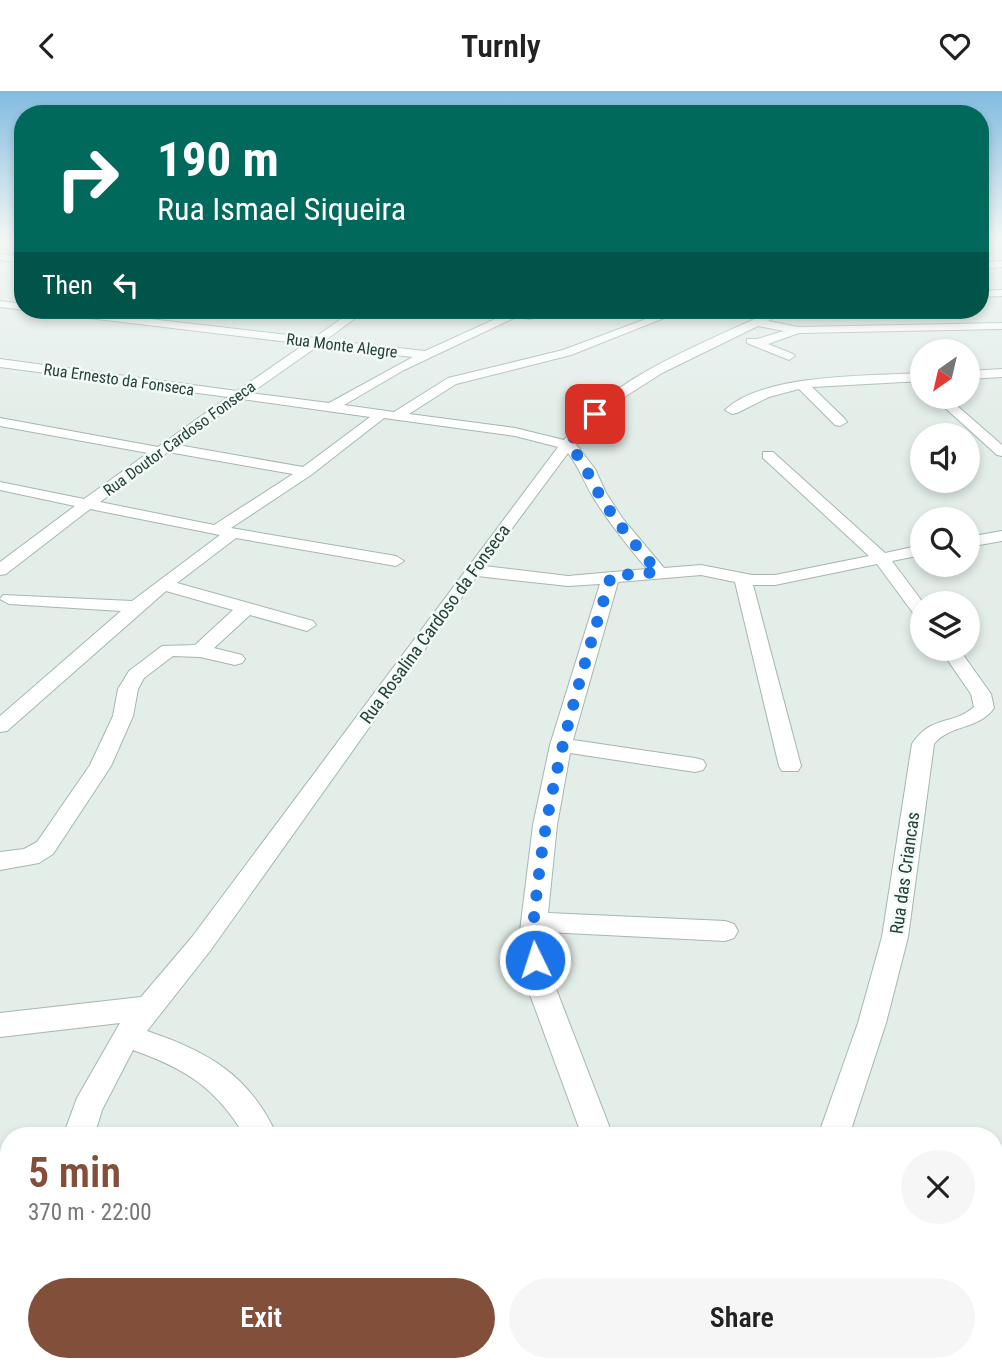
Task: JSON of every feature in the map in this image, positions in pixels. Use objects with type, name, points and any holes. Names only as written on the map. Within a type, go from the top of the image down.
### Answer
[{"type":"street","name":"Rua Monte Alegre","points":[[122,319],[427,355]]},
{"type":"street","name":"Rua Doutor Cardoso Fonseca","points":[[0,570],[162,449],[348,319]]},
{"type":"street","points":[[332,407],[427,355],[504,319]]},
{"type":"street","points":[[638,319],[638,326]]},
{"type":"street","points":[[0,726],[225,532],[389,415],[452,381],[567,353],[656,319]]},
{"type":"street","name":"Rua Rosalina Cardoso da Fonseca","points":[[81,1127],[88,1107],[126,1036],[201,944],[578,430],[622,393],[658,370],[762,319]]},
{"type":"street","points":[[755,322],[798,330],[1002,326]]},
{"type":"street","points":[[758,343],[798,330]]},
{"type":"street","points":[[729,335],[789,356]]},
{"type":"street","name":"Rua Ernesto da Fonseca","points":[[0,363],[515,432],[569,445]]},
{"type":"street","points":[[980,374],[1002,373]]},
{"type":"street","points":[[732,410],[773,391],[802,384],[910,379]]},
{"type":"street","points":[[802,384],[840,422]]},
{"type":"street","points":[[953,409],[1002,452]]},
{"type":"street","points":[[0,422],[306,472]]},
{"type":"street","points":[[569,445],[588,469],[598,492],[617,522],[658,572]]},
{"type":"street","points":[[768,455],[881,558],[910,597]]},
{"type":"street","points":[[0,486],[225,532],[396,561]]},
{"type":"street","points":[[980,540],[1002,536]]},
{"type":"street","points":[[473,570],[568,581],[701,570],[743,578],[775,580],[910,552]]},
{"type":"street","points":[[595,1127],[539,981],[532,939],[545,825],[561,745],[611,576]]},
{"type":"street","points":[[743,578],[790,766]]},
{"type":"street","points":[[164,585],[244,610],[307,625]]},
{"type":"street","points":[[9,599],[137,607]]},
{"type":"street","points":[[200,651],[244,610]]},
{"type":"street","points":[[0,861],[30,857],[45,848],[100,766],[123,716],[128,689],[136,675],[169,650],[200,651],[235,659]]},
{"type":"street","name":"Rua das Criancas","points":[[836,1127],[877,1016],[891,963],[907,871],[922,746],[936,729],[993,710],[958,661]]},
{"type":"street","points":[[561,745],[695,765]]},
{"type":"street","points":[[533,922],[724,931]]},
{"type":"street","points":[[0,1025],[147,1008]]},
{"type":"street","points":[[126,1036],[187,1057],[211,1070],[229,1087],[256,1127]]},
{"type":"route","points":[[535,960],[532,939],[545,825],[561,745],[611,576],[658,572],[617,522],[598,492],[588,469],[569,445],[578,430],[595,414]]}]
